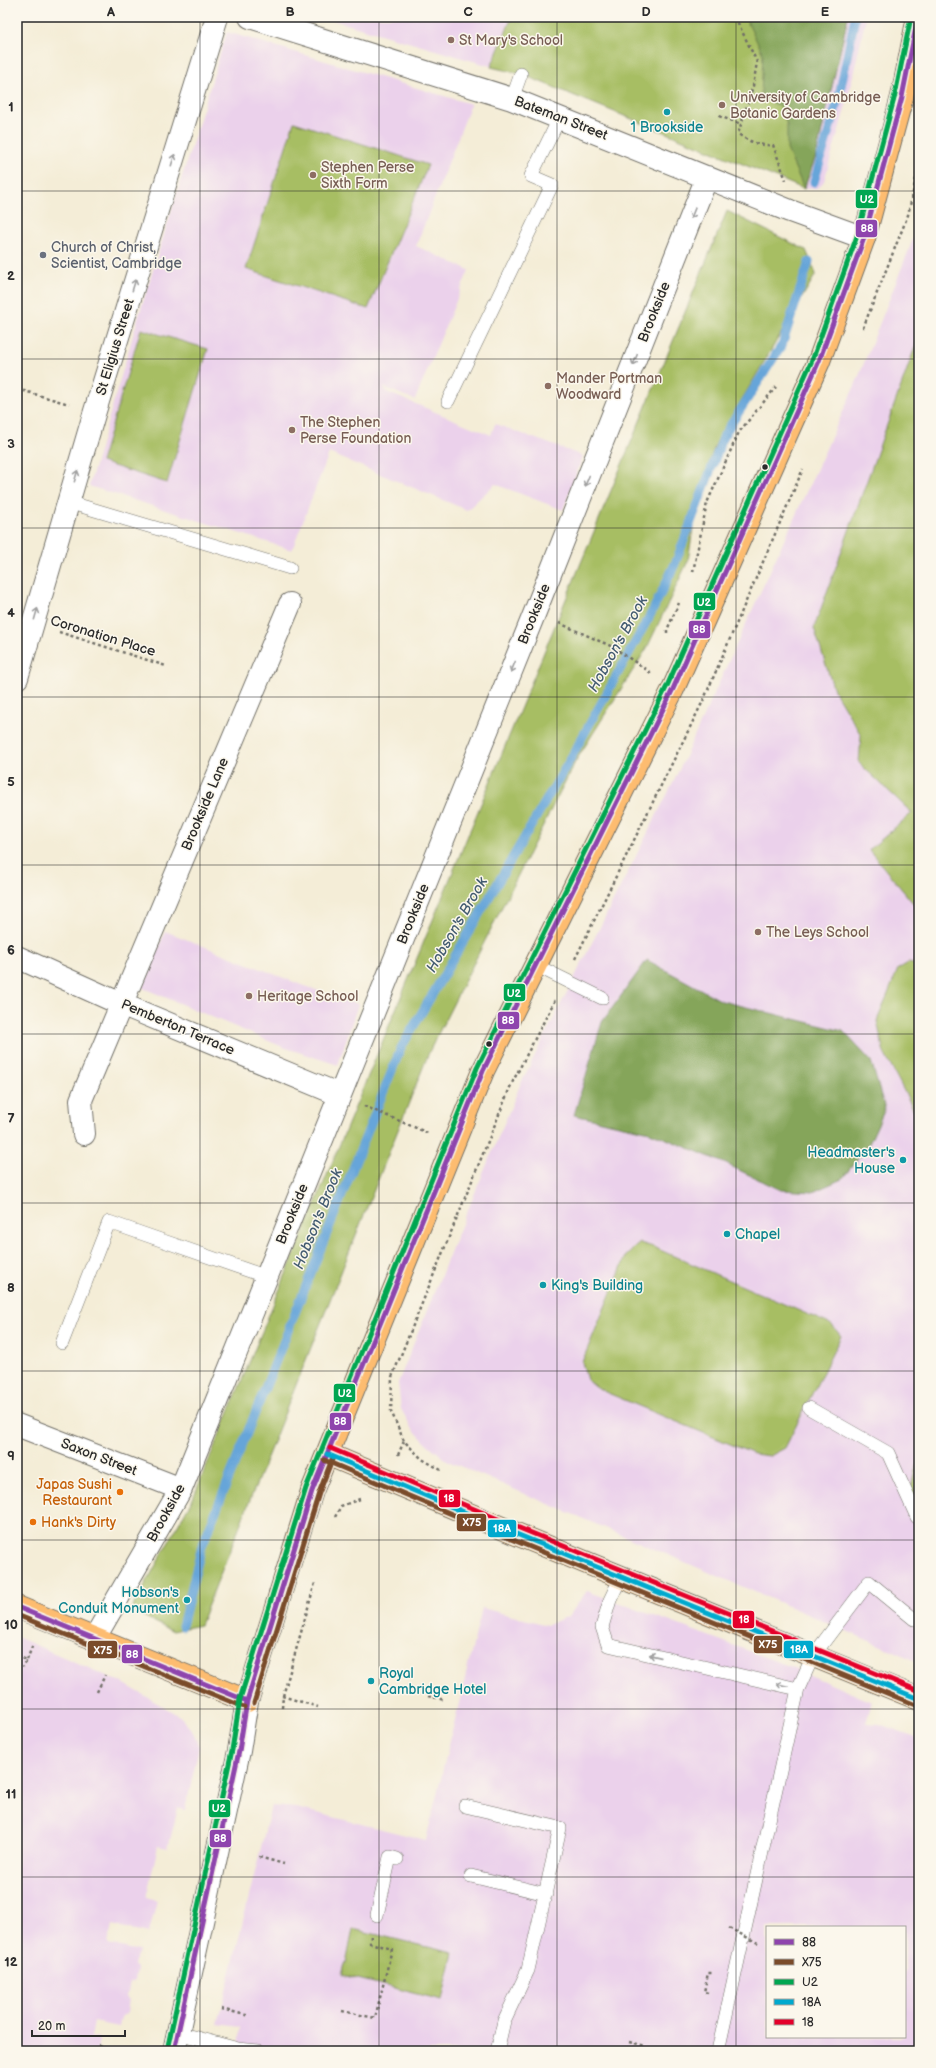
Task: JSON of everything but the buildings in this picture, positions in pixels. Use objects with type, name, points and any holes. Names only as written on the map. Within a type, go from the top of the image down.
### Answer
[{"type":"main road","points":[[17,1607],[94,1639],[249,1693],[312,1491],[483,1071],[673,689],[819,361],[864,238],[902,98],[918,17]]},
{"type":"main road","points":[[328,1454],[621,1577],[919,1699]]},
{"type":"street","name":"St Eligius Street","points":[[17,678],[22,645],[33,624],[95,411],[218,17]]},
{"type":"street","name":"Bateman Street","points":[[250,17],[512,99],[864,238]]},
{"type":"street","name":"Brookside","points":[[94,1639],[181,1489],[535,612],[707,177]]},
{"type":"street","name":"Brookside Lane","points":[[84,1134],[81,1100],[290,604]]},
{"type":"street","name":"Pemberton Terrace","points":[[17,957],[121,1004],[340,1095]]},
{"type":"street","name":"Saxon Street","points":[[17,1425],[181,1489]]},
{"type":"street","points":[[176,2042],[239,1751],[249,1693]]},
{"type":"lane","points":[[512,99],[521,74]]},
{"type":"lane","points":[[448,401],[552,185],[531,176],[560,117]]},
{"type":"lane","points":[[68,502],[290,568]]},
{"type":"lane","points":[[536,965],[602,998]]},
{"type":"lane","points":[[62,1343],[109,1222],[266,1278]]},
{"type":"lane","points":[[809,1408],[888,1452],[917,1517],[919,1518]]},
{"type":"lane","points":[[621,1577],[610,1600],[602,1627],[608,1645],[798,1689]]},
{"type":"lane","points":[[718,2051],[798,1689],[813,1656],[869,1582],[914,1619]]},
{"type":"lane","points":[[465,1806],[560,1828],[528,1970],[504,2021],[497,2051]]},
{"type":"lane","points":[[377,1915],[390,1857],[398,1859]]},
{"type":"lane","points":[[471,1876],[546,1894]]},
{"type":"lane","points":[[176,2042],[258,2051]]},
{"type":"path","points":[[735,17],[757,62],[753,86],[738,134],[762,146],[773,145],[776,154]]},
{"type":"path","points":[[719,116],[741,124]]},
{"type":"path","points":[[861,331],[908,215],[919,165]]},
{"type":"path","points":[[690,580],[698,553],[707,503],[739,432],[777,386]]},
{"type":"path","points":[[17,389],[95,411]]},
{"type":"path","points":[[451,1506],[460,1483],[422,1459],[404,1441],[391,1412],[392,1377],[511,1085],[565,980],[704,699],[804,468]]},
{"type":"path","points":[[668,637],[667,630],[680,601]]},
{"type":"path","points":[[535,612],[613,647],[640,664]]},
{"type":"path","name":"Coronation Place","points":[[33,624],[166,666]]},
{"type":"path","points":[[363,1106],[454,1144]]},
{"type":"path","points":[[333,1520],[341,1506],[358,1499],[364,1499]]},
{"type":"path","points":[[282,1708],[283,1696],[316,1576]]},
{"type":"path","points":[[23,1667],[33,1644]]},
{"type":"path","points":[[17,1656],[27,1660]]},
{"type":"path","points":[[97,1692],[105,1675]]},
{"type":"path","points":[[249,1693],[283,1696],[318,1707]]},
{"type":"path","points":[[428,1696],[445,1700]]},
{"type":"path","points":[[259,1857],[284,1864]]},
{"type":"path","points":[[729,1928],[758,1943]]},
{"type":"path","points":[[342,2010],[375,2018],[392,1949],[370,1943],[372,1933]]},
{"type":"path","points":[[221,2009],[250,2016]]},
{"type":"path","points":[[629,2042],[646,2046]]},
{"type":"path","points":[[98,2045],[108,2048]]},
{"type":"shaded area","name":"University of Cambridge Botanic Gardens","points":[[322,17],[866,17],[847,102],[824,181],[818,188],[804,189],[531,78]]},
{"type":"shaded area","points":[[227,32],[471,104],[416,246],[469,270],[415,400],[383,387],[389,393],[491,435],[495,424],[583,456],[563,510],[495,484],[467,510],[329,453],[292,550],[89,486],[140,312]]},
{"type":"shaded area","name":"The Leys School","points":[[919,224],[919,1662],[448,1461],[426,1443],[412,1428],[401,1409],[398,1383],[454,1243],[521,1083],[674,781],[857,381]]},
{"type":"shaded area","name":"Heritage School","points":[[165,931],[304,986],[358,1004],[338,1065],[283,1047],[143,988]]},
{"type":"shaded area","points":[[587,1591],[789,1666],[872,1702],[866,1723],[879,1724],[919,1738],[919,2051],[238,2051],[240,2027],[218,2024],[271,1806],[296,1808],[426,1840],[482,1608],[547,1625],[569,1616]]},
{"type":"shaded area","points":[[17,1637],[123,1683],[181,1717],[193,1732],[199,1747],[185,1810],[178,1808],[168,1848],[158,1846],[146,1898],[157,1901],[149,1933],[112,1925],[108,1944],[138,1951],[134,1966],[137,1969],[135,1981],[129,1983],[126,1997],[129,2000],[127,2012],[121,2017],[119,2027],[94,2022],[91,2037],[99,2038],[97,2051],[17,2051]]},
{"type":"green space","name":"University of Cambridge Botanic Gardens","points":[[512,17],[848,17],[816,156],[804,189],[521,74],[491,67]]},
{"type":"green space","points":[[745,17],[848,17],[816,156],[804,189],[787,149],[787,125],[781,107],[761,96],[763,54]]},
{"type":"green space","points":[[294,122],[428,165],[368,309],[246,269]]},
{"type":"green space","points":[[727,211],[806,250],[816,274],[715,445],[697,502],[688,561],[647,648],[575,762],[430,1050],[200,1625],[173,1631],[131,1610],[193,1498]]},
{"type":"green space","points":[[141,329],[208,349],[167,483],[101,462]]},
{"type":"green space","points":[[919,336],[919,910],[869,850],[912,813],[859,763],[861,735],[834,690],[814,628]]},
{"type":"green space","points":[[647,960],[722,1001],[843,1031],[871,1061],[885,1109],[868,1146],[842,1179],[813,1192],[781,1190],[724,1163],[650,1132],[574,1115],[602,1022]]},
{"type":"green space","points":[[908,963],[919,965],[919,1105],[915,1112],[884,1053],[877,1021],[898,969]]},
{"type":"green space","points":[[640,1243],[653,1247],[832,1325],[841,1336],[785,1448],[770,1456],[754,1454],[603,1391],[587,1380],[582,1362],[627,1254]]},
{"type":"green space","points":[[919,1463],[919,1503],[910,1492],[915,1471]]},
{"type":"green space","points":[[353,1929],[453,1953],[442,2000],[342,1975],[345,1964],[348,1962],[347,1959]]},
{"type":"waterway","name":"Hobson's Brook","points":[[814,182],[839,96],[855,17]]},
{"type":"waterway","name":"Hobson's Brook","points":[[182,1626],[202,1546],[401,1048],[568,763],[653,610],[675,564],[724,435],[782,345],[809,262]]},
{"type":"transit line","name":"U2","points":[[167,2050],[232,1750],[240,1699],[306,1488],[477,1068],[667,686],[813,358],[857,236],[895,95],[911,17]]},
{"type":"transit line","name":"88","points":[[174,2051],[239,1751],[247,1701],[312,1491],[483,1071],[673,689],[819,361],[864,238],[902,97],[918,17]]},
{"type":"transit line","name":"18","points":[[330,1448],[512,1525],[919,1691]]},
{"type":"transit line","name":"18A","points":[[327,1454],[509,1531],[919,1699]]},
{"type":"transit line","name":"X75","points":[[254,1703],[319,1493],[333,1457]]},
{"type":"transit line","name":"X75","points":[[324,1460],[506,1537],[916,1705]]},
{"type":"transit line","name":"88","points":[[17,1607],[247,1701]]},
{"type":"transit line","name":"X75","points":[[17,1615],[244,1707]]},
{"type":"place","name":"St Mary's School","points":[[451,40]]},
{"type":"place","name":"University of Cambridge Botanic Gardens","points":[[722,105]]},
{"type":"place","name":"1 Brookside","points":[[667,112]]},
{"type":"place","name":"Stephen Perse Sixth Form","points":[[313,175]]},
{"type":"place","name":"Church of Christ, Scientist, Cambridge","points":[[43,255]]},
{"type":"place","name":"Mander Portman Woodward","points":[[548,386]]},
{"type":"place","name":"The Stephen Perse Foundation","points":[[292,430]]},
{"type":"place","name":"The Leys School","points":[[758,932]]},
{"type":"place","name":"Heritage School","points":[[249,996]]},
{"type":"place","name":"Headmaster's House","points":[[903,1160]]},
{"type":"place","name":"Chapel","points":[[727,1234]]},
{"type":"place","name":"King's Building","points":[[543,1285]]},
{"type":"place","name":"Japas Sushi Restaurant","points":[[120,1492]]},
{"type":"place","name":"Hank's Dirty","points":[[33,1522]]},
{"type":"place","name":"Hobson's Conduit Monument","points":[[187,1600]]},
{"type":"place","name":"Royal Cambridge Hotel","points":[[371,1681]]}]
